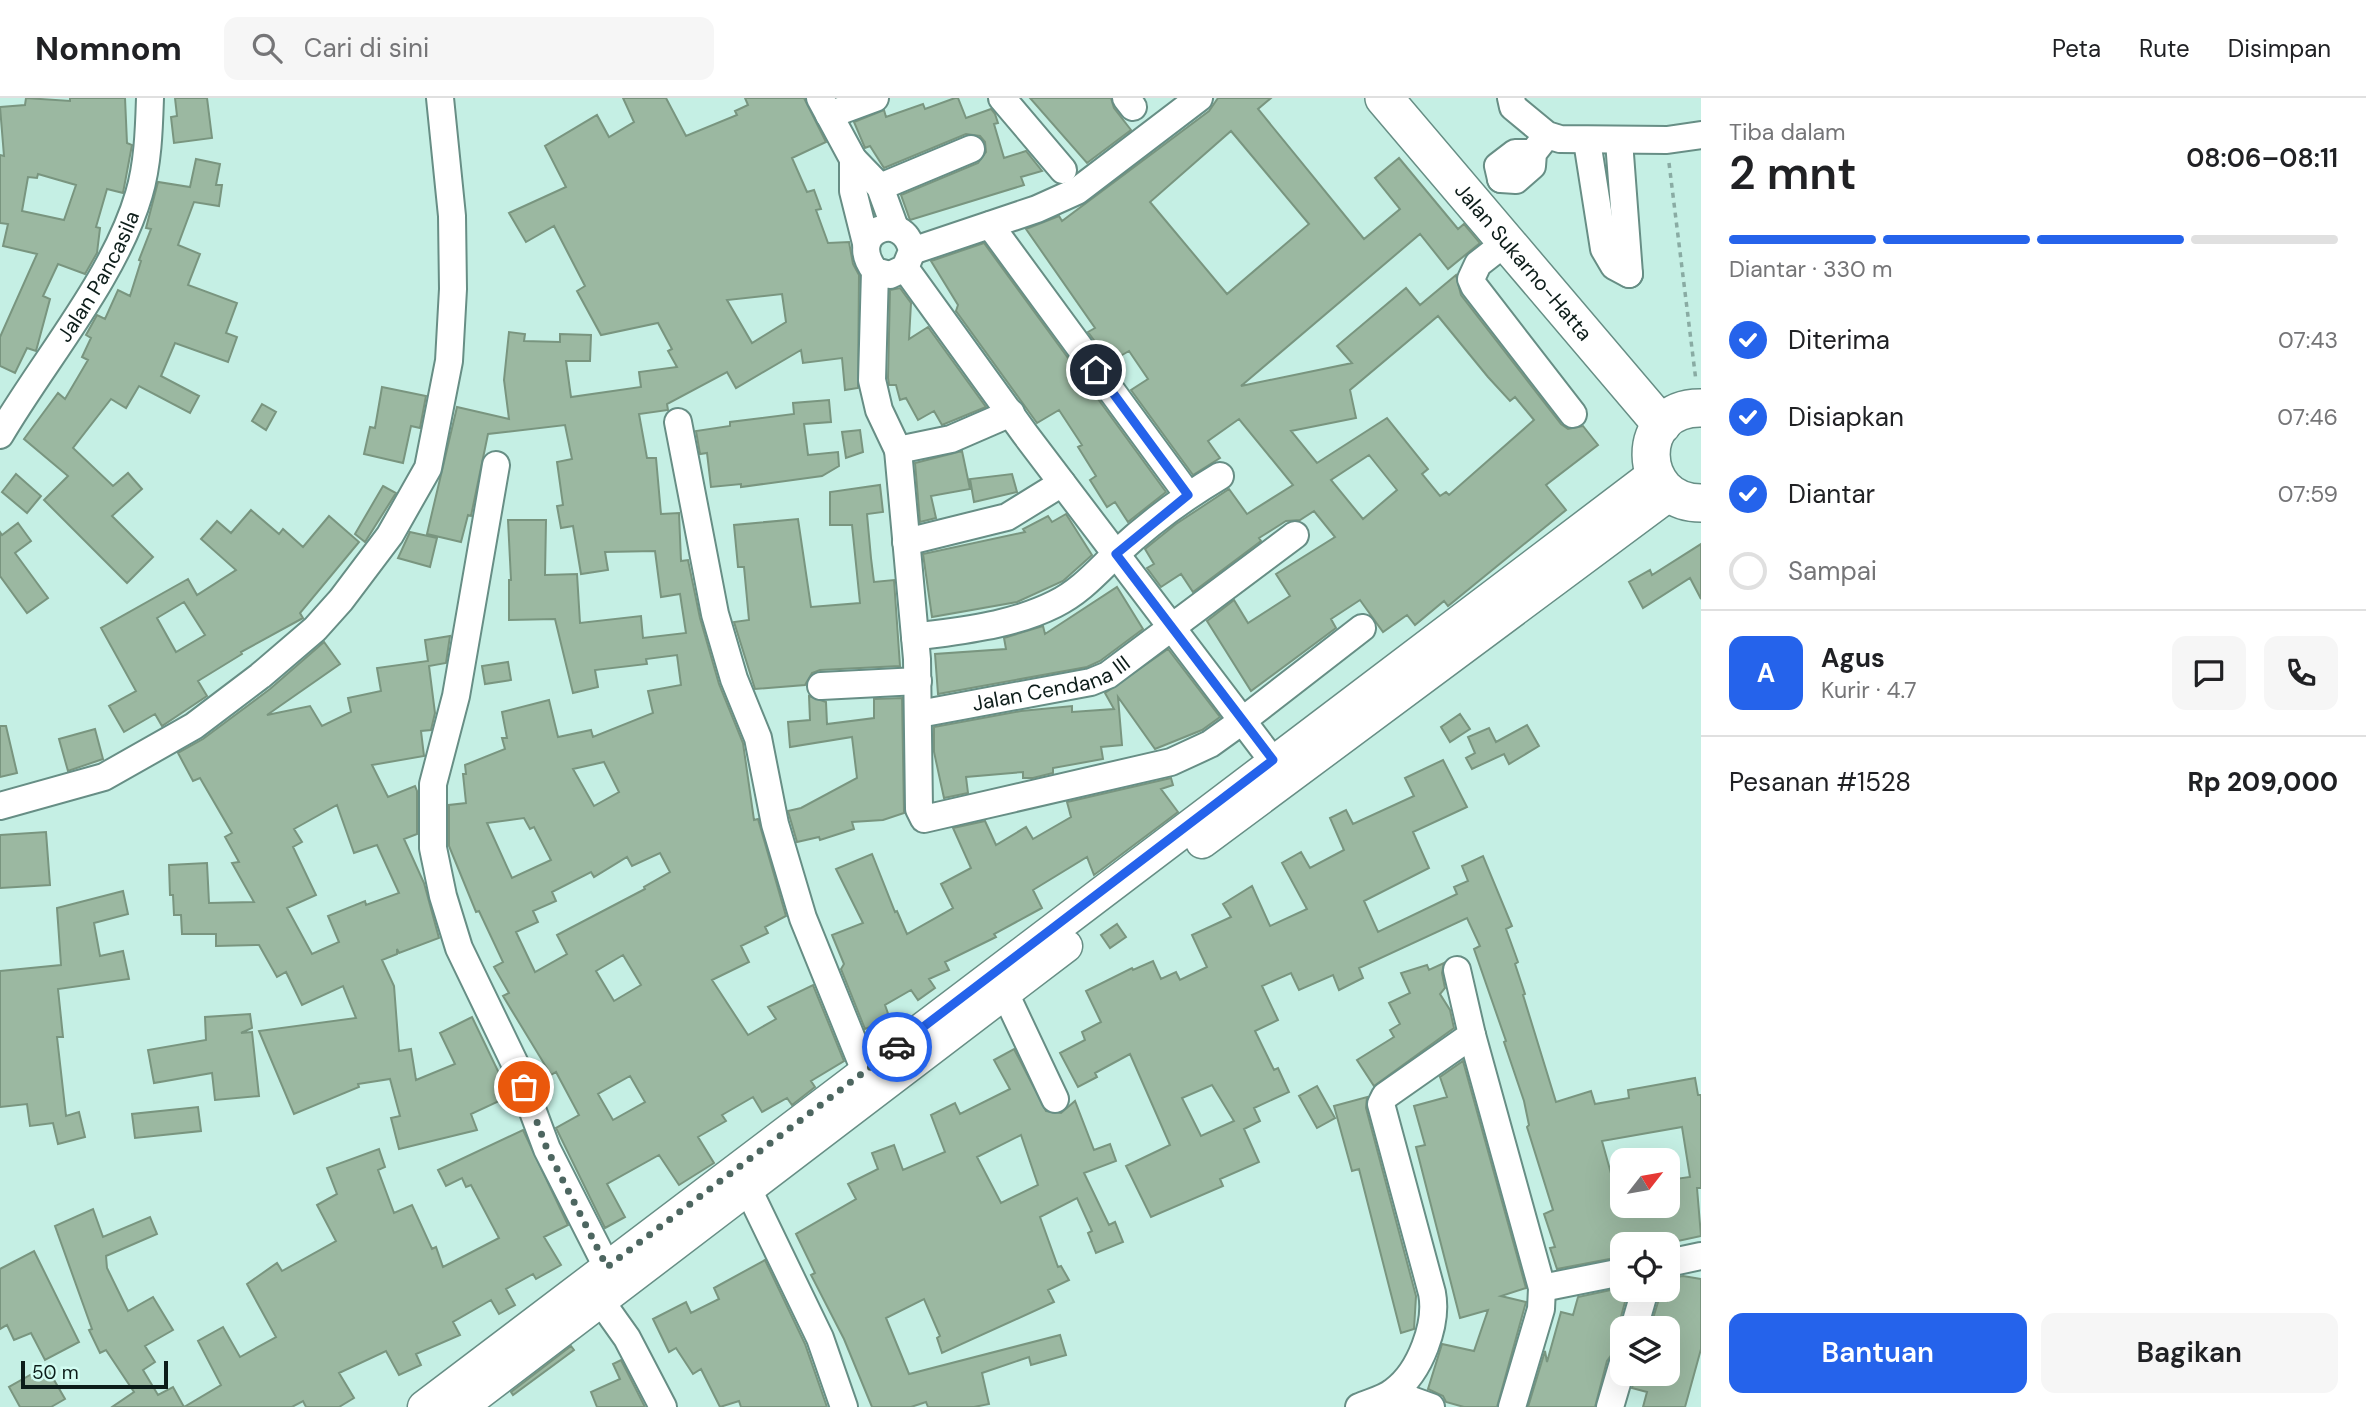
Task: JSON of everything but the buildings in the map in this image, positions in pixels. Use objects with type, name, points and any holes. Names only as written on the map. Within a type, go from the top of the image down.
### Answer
[{"type":"highway","name":"Jalan Sukarno-Hatta","points":[[1384,98],[1662,425]]},
{"type":"highway","points":[[1675,490],[1651,448],[1662,425],[1678,412],[1700,408]]},
{"type":"main road","points":[[424,1407],[601,1291],[748,1189],[1263,747],[1675,490]]},
{"type":"main road","points":[[461,1407],[601,1291],[871,1081],[1004,993],[1263,747]]},
{"type":"street","name":"Jalan Pancasila","points":[[0,435],[95,287],[121,237],[139,195],[144,172],[150,98]]},
{"type":"street","points":[[0,806],[104,777],[194,726],[260,676],[315,629],[341,600],[390,535],[428,468],[449,361],[453,289],[452,216],[440,98]]},
{"type":"street","points":[[875,98],[825,106],[853,159],[880,187],[895,228],[910,241],[908,260],[1011,413],[1062,483],[1263,747]]},
{"type":"street","points":[[1003,98],[1063,170]]},
{"type":"street","points":[[853,159],[853,191],[866,243],[866,259],[875,271],[890,275],[908,260],[1077,191],[1199,98]]},
{"type":"street","points":[[1511,98],[1513,107],[1540,144]]},
{"type":"street","points":[[1540,144],[1667,140],[1701,135]]},
{"type":"street","points":[[1587,141],[1604,249],[1614,265],[1629,274],[1619,141]]},
{"type":"street","points":[[1474,206],[1501,179],[1516,180],[1532,166],[1540,144]]},
{"type":"street","points":[[880,187],[971,149]]},
{"type":"street","points":[[990,225],[1188,495]]},
{"type":"street","points":[[866,243],[872,233],[883,228],[895,228]]},
{"type":"street","points":[[1505,243],[1478,264],[1471,279],[1573,414]]},
{"type":"street","points":[[875,271],[872,380],[879,410],[898,450],[918,681],[919,809],[928,820],[1171,762],[1210,744],[1263,747]]},
{"type":"street","points":[[898,450],[951,439],[1011,413]]},
{"type":"street","points":[[678,422],[715,614],[734,679],[758,737],[775,824],[803,918],[871,1081]]},
{"type":"street","points":[[496,465],[456,696],[433,784],[433,848],[446,909],[459,948],[516,1066],[601,1291],[663,1407]]},
{"type":"street","points":[[915,637],[1016,620],[1057,604],[1098,574],[1116,554],[1188,495],[1220,476]]},
{"type":"street","points":[[906,542],[1007,517],[1062,483]]},
{"type":"street","name":"Jalan Cendana III","points":[[919,714],[1091,682],[1108,675],[1295,536]]},
{"type":"street","points":[[1263,747],[1362,628]]},
{"type":"street","points":[[821,687],[918,681]]},
{"type":"street","points":[[1457,970],[1472,1035],[1542,1288],[1541,1309],[1512,1407]]},
{"type":"street","points":[[1004,993],[1055,1099]]},
{"type":"street","points":[[1359,1407],[1392,1393],[1412,1372],[1434,1317],[1434,1304],[1381,1104],[1385,1096],[1472,1035]]},
{"type":"street","points":[[748,1189],[820,1338],[844,1407]]},
{"type":"street","points":[[1680,1260],[1701,1255]]},
{"type":"street","points":[[1542,1288],[1610,1274]]},
{"type":"street","points":[[1610,1407],[1616,1386]]},
{"type":"street","points":[[1392,1393],[1431,1407]]},
{"type":"path","points":[[1667,140],[1700,408]]},
{"type":"way so far","points":[[524,1087],[547,1149],[593,1245],[607,1267],[897,1047]]},
{"type":"route","points":[[897,1047],[1273,760],[1116,554],[1188,495],[1096,370]]}]
